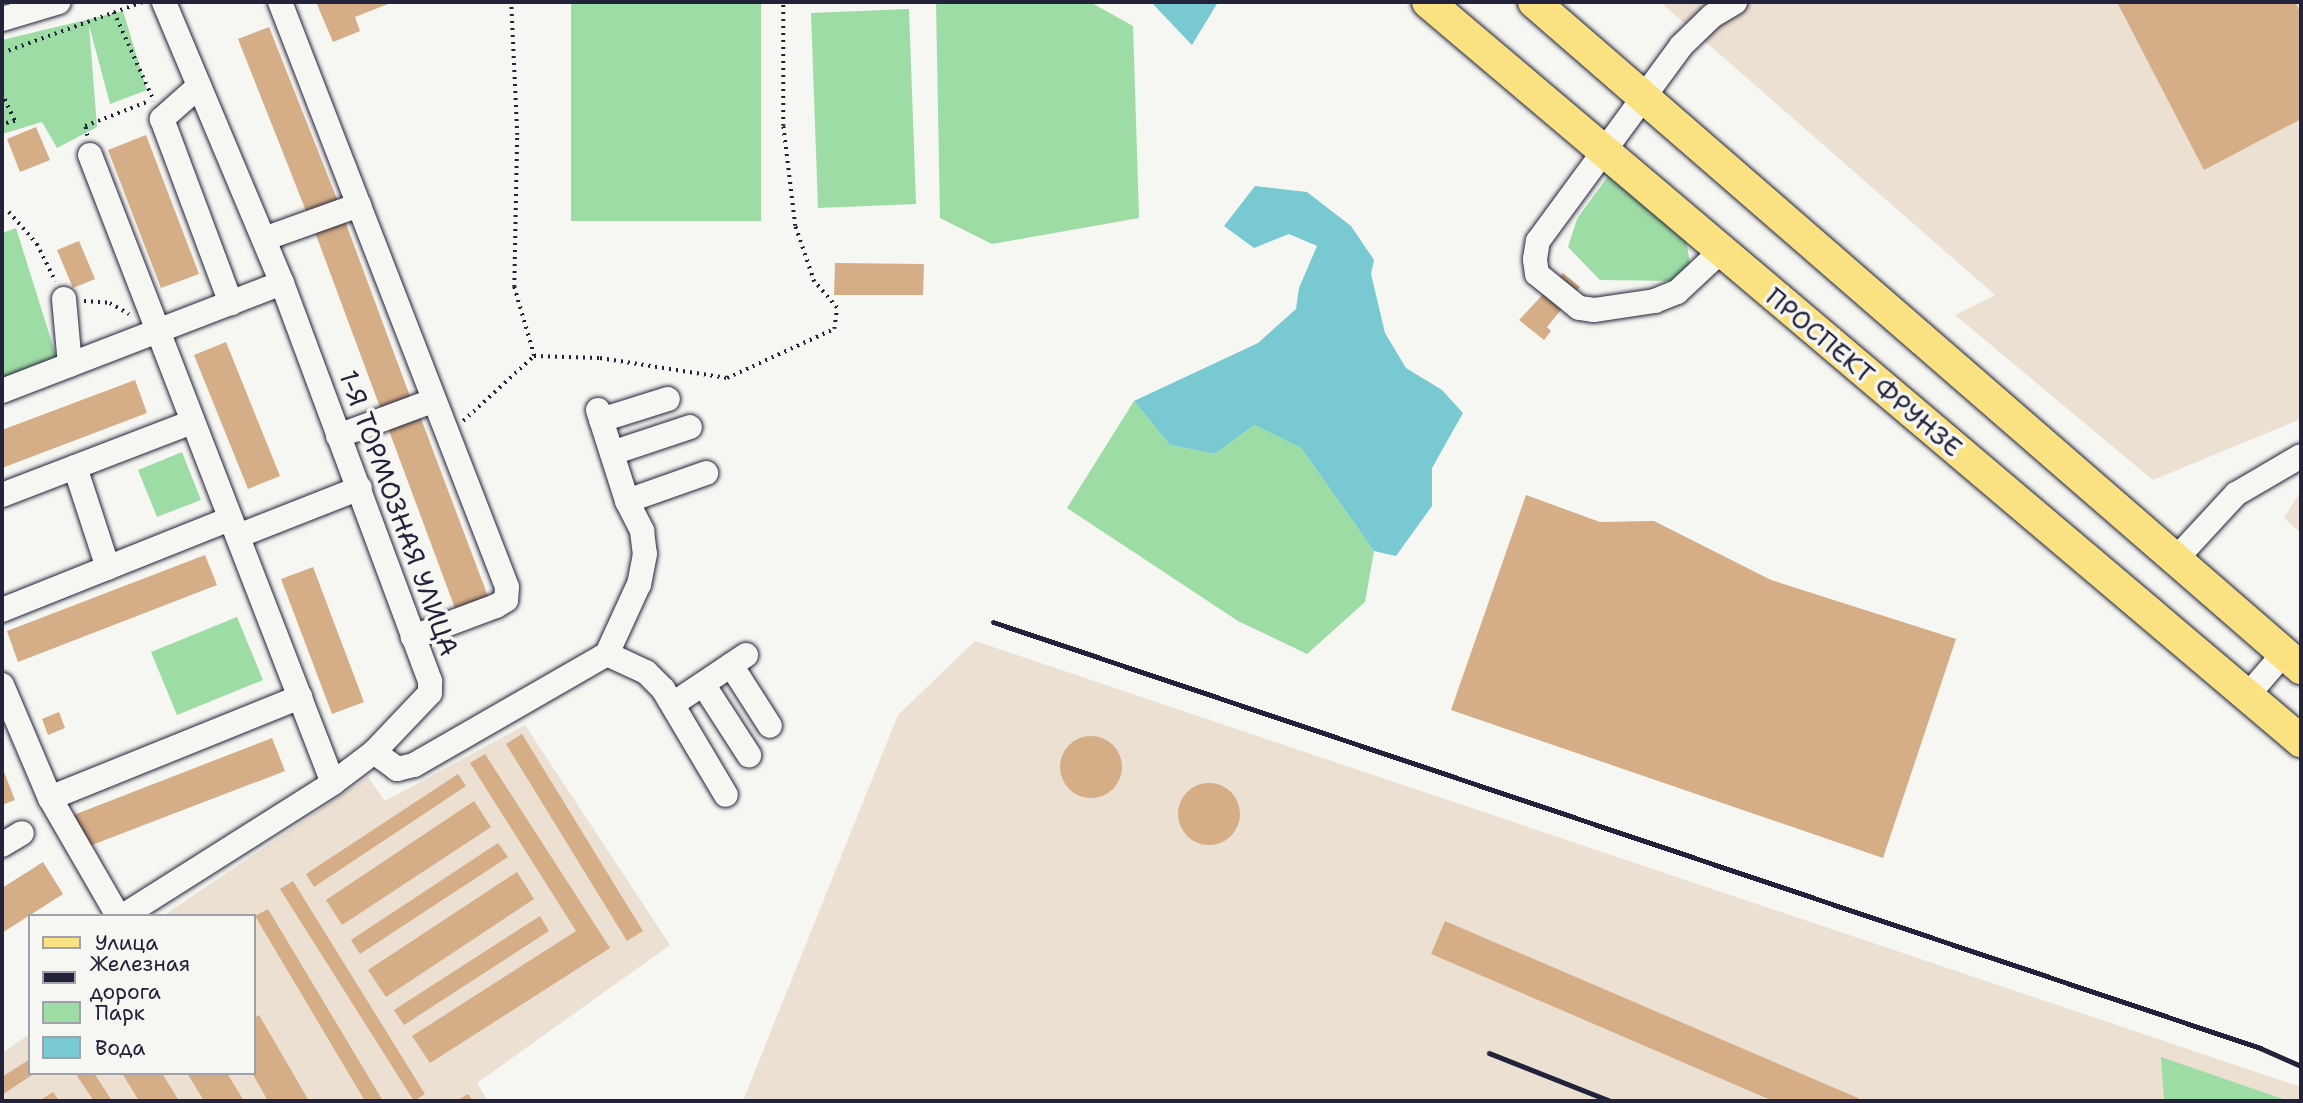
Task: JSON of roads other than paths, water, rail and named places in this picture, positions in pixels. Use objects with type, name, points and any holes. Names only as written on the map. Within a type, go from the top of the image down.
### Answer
[{"type":"main road","name":"ПРОСПЕКТ ФРУНЗЕ","points":[[1428,2],[2301,741]]},
{"type":"main road","points":[[1534,2],[2293,660]]},
{"type":"street","points":[[2,19],[59,2]]},
{"type":"street","name":"1-Я ТОРМОЗНАЯ УЛИЦА","points":[[124,914],[333,783],[374,752],[430,692],[360,488],[282,283],[164,2]]},
{"type":"street","points":[[280,2],[445,437],[507,587],[506,600],[413,637]]},
{"type":"street","points":[[1721,251],[1677,292],[1655,301],[1594,310],[1578,308],[1536,274],[1538,241],[1643,95],[1694,31],[1735,2]]},
{"type":"street","points":[[199,86],[158,109],[231,304]]},
{"type":"street","points":[[90,155],[333,783]]},
{"type":"street","points":[[264,239],[359,205]]},
{"type":"street","points":[[2,391],[282,283]]},
{"type":"street","points":[[64,299],[70,365]]},
{"type":"street","points":[[374,752],[397,769],[414,765],[607,654],[639,584],[645,554],[642,531],[627,501],[600,415],[668,399]]},
{"type":"street","points":[[338,436],[432,401]]},
{"type":"street","points":[[2,495],[192,422]]},
{"type":"street","points":[[612,453],[690,427]]},
{"type":"street","points":[[2175,560],[2236,494],[2301,456]]},
{"type":"street","points":[[75,467],[108,568]]},
{"type":"street","points":[[627,501],[706,473]]},
{"type":"street","points":[[2,610],[108,568],[360,488]]},
{"type":"street","points":[[607,654],[646,672],[673,704],[726,795]]},
{"type":"street","points":[[673,704],[739,660],[770,726]]},
{"type":"street","points":[[2248,695],[2293,660]]},
{"type":"street","points":[[703,684],[750,755]]},
{"type":"street","points":[[2,685],[50,797],[120,914]]},
{"type":"street","points":[[50,797],[300,697]]},
{"type":"water","points":[[1151,2],[1218,2],[1192,45]]},
{"type":"water","points":[[1255,186],[1307,192],[1351,226],[1374,260],[1371,274],[1385,333],[1406,368],[1442,390],[1463,413],[1432,468],[1432,506],[1396,556],[1374,551],[1301,448],[1254,425],[1215,454],[1170,445],[1134,401],[1258,343],[1296,309],[1299,288],[1317,246],[1289,234],[1254,248],[1224,226]]},
{"type":"railway","points":[[993,622],[2260,1048],[2301,1066]]},
{"type":"railway","points":[[1489,1053],[1610,1101]]}]
